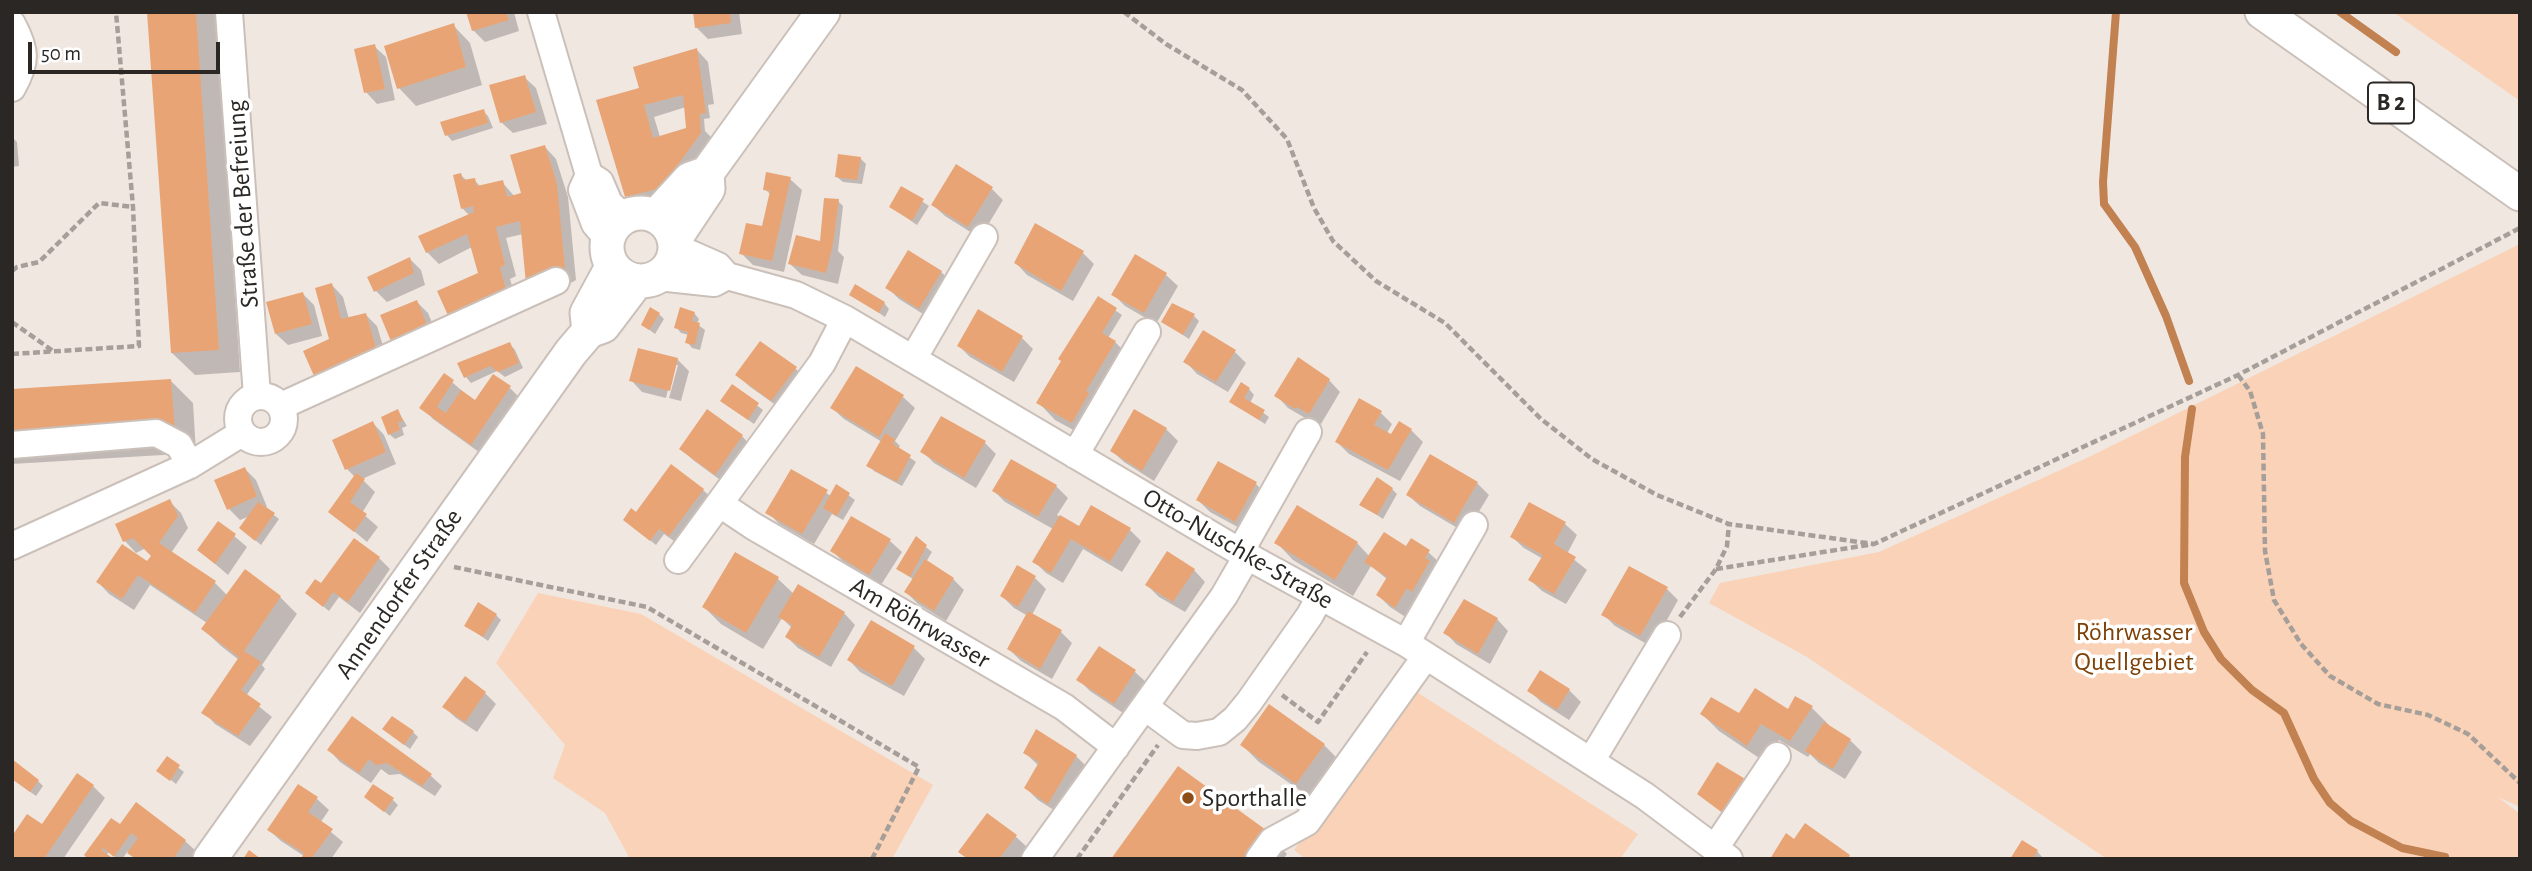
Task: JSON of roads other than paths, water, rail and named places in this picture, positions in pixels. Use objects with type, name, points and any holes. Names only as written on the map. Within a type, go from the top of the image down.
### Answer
[{"type":"main road","points":[[628,256],[639,213],[668,234],[708,189],[707,173],[823,12]]},
{"type":"main road","name":"B 2","points":[[2262,12],[2520,194]]},
{"type":"main road","name":"Annendorfer Straße","points":[[210,859],[589,331],[587,313],[628,256],[672,261],[668,234]]},
{"type":"street","name":"Straße der Befreiung","points":[[229,12],[269,401]]},
{"type":"street","points":[[541,12],[589,175],[600,182],[628,256]]},
{"type":"street","points":[[12,24],[24,52],[22,68],[12,88]]},
{"type":"street","name":"Otto-Nuschke-Straße","points":[[668,234],[718,266],[727,276],[796,295],[845,319],[1243,554],[1416,650],[1670,813],[1722,854]]},
{"type":"street","points":[[913,359],[984,237]]},
{"type":"street","name":"Otto-Nuschke-Straße","points":[[628,256],[713,283],[727,276]]},
{"type":"street","points":[[269,401],[284,420],[279,433],[274,439],[261,443],[253,441],[242,433],[239,426],[239,410],[250,399],[269,401],[556,281]]},
{"type":"street","points":[[678,560],[822,363],[845,319]]},
{"type":"street","points":[[1075,455],[1147,332]]},
{"type":"street","points":[[1035,859],[1224,596],[1243,554],[1308,432]]},
{"type":"street","points":[[12,445],[156,433],[179,445],[190,465]]},
{"type":"street","points":[[12,546],[190,465],[242,433]]},
{"type":"street","name":"Am Röhrwasser","points":[[720,504],[753,526],[1064,707],[1116,747]]},
{"type":"street","points":[[1259,859],[1272,842],[1307,822],[1412,678],[1416,650],[1474,525]]},
{"type":"street","points":[[1145,707],[1182,735],[1197,736],[1219,732],[1235,719],[1310,615],[1320,596]]},
{"type":"street","points":[[1591,761],[1667,635]]},
{"type":"street","points":[[1722,854],[1777,756]]},
{"type":"waterway","points":[[2116,12],[2103,182],[2104,204],[2135,247],[2166,316],[2189,381]]},
{"type":"waterway","points":[[2340,12],[2396,52]]},
{"type":"waterway","points":[[2192,409],[2185,457],[2184,583],[2204,632],[2221,659],[2252,690],[2284,713],[2314,779],[2330,803],[2351,821],[2402,848],[2445,857]]},
{"type":"place","name":"Sporthalle","points":[[1188,798]]},
{"type":"park label","name":"Röhrwasser Quellgebiet","points":[[2134,647]]}]
